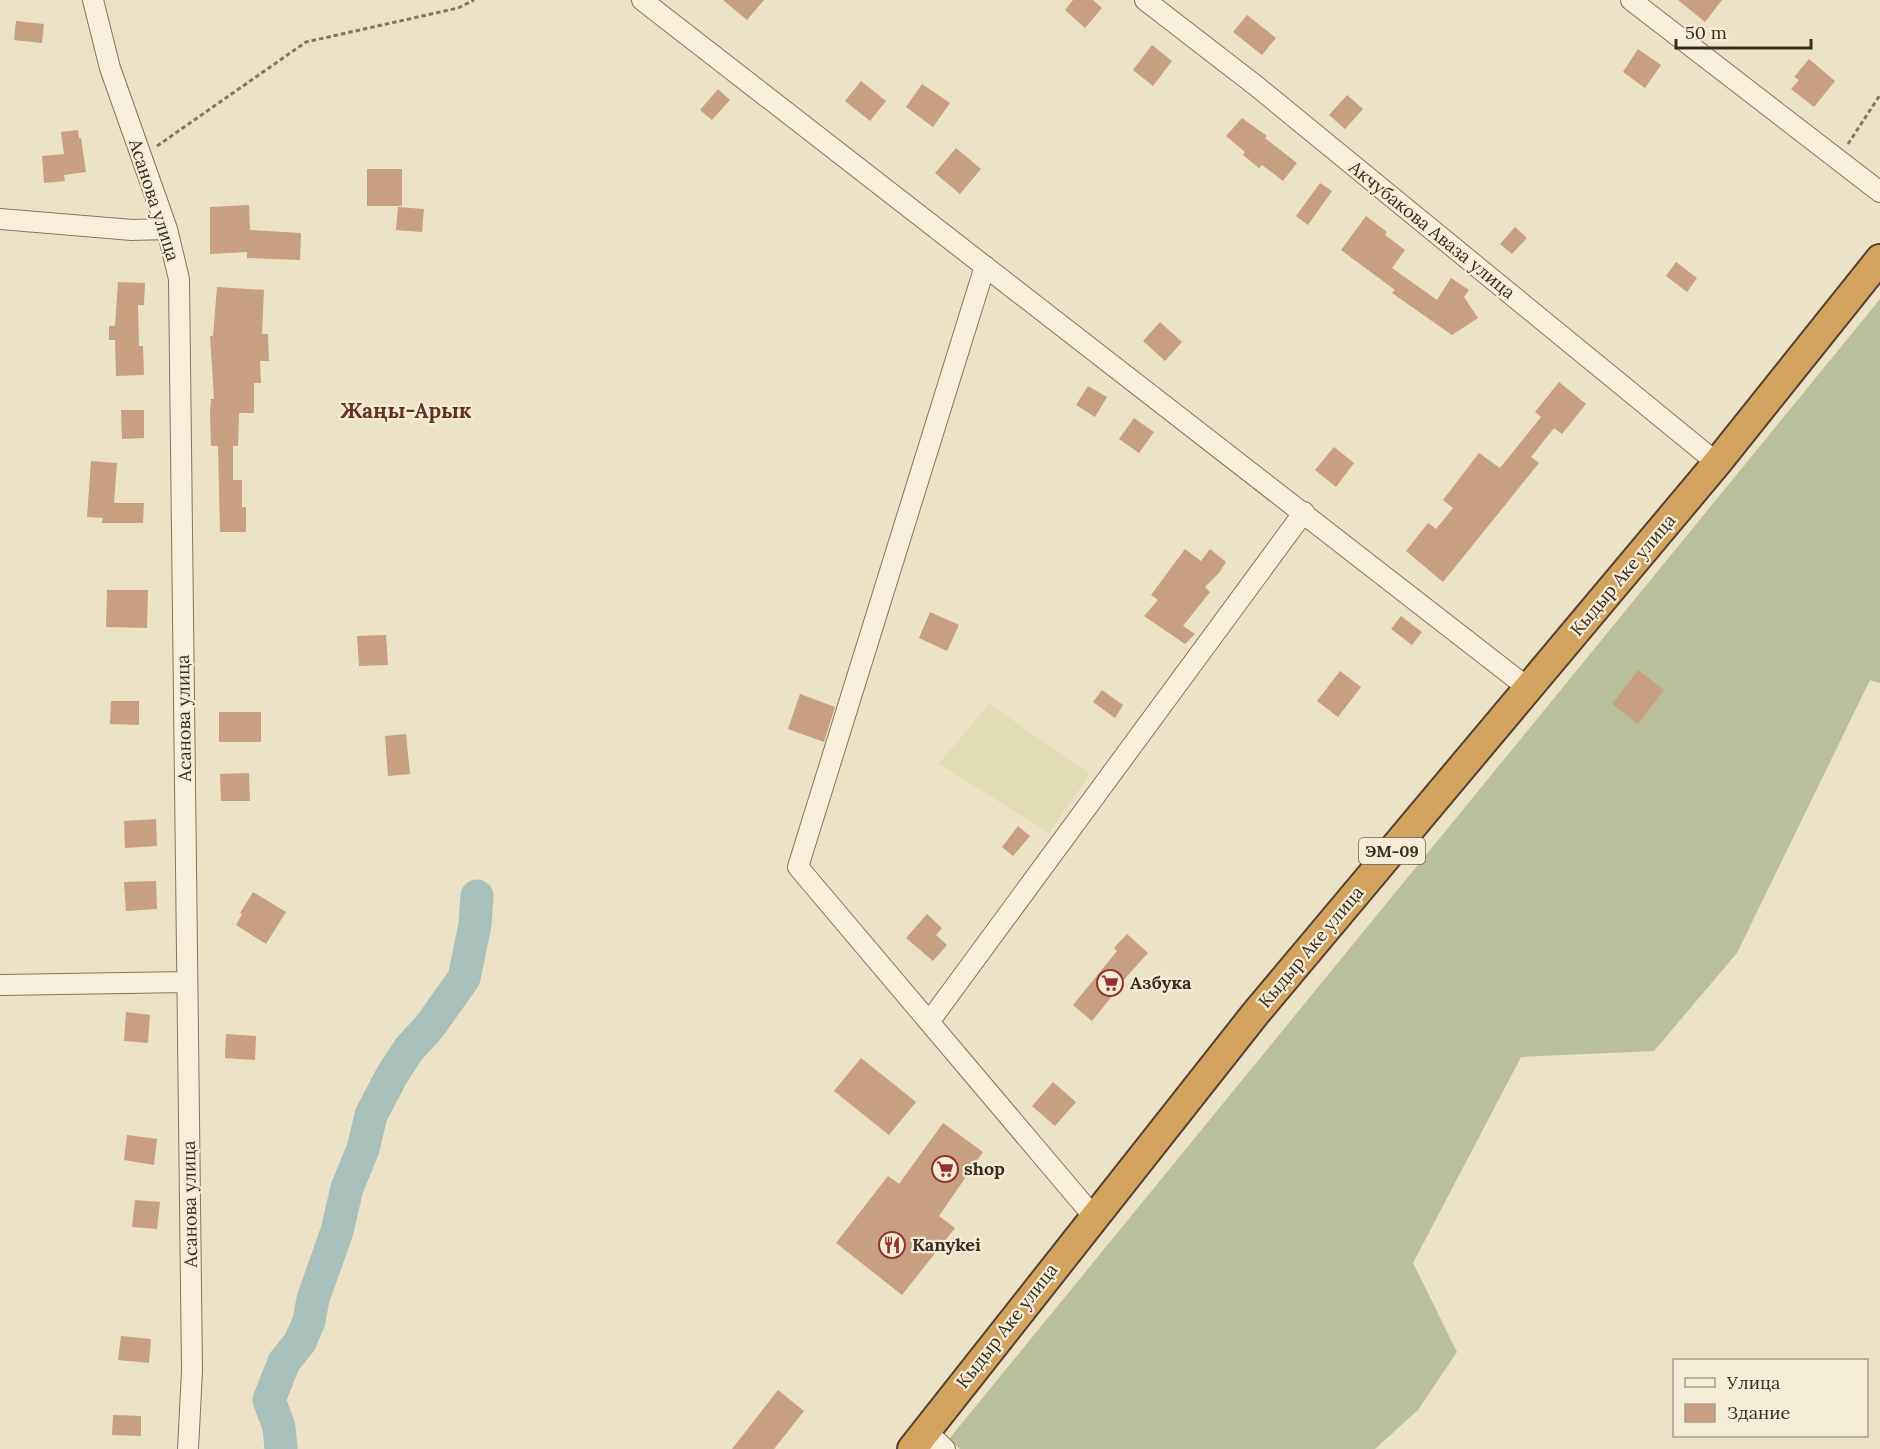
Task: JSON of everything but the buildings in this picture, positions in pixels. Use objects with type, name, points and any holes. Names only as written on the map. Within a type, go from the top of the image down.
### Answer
[{"type":"highway","name":"Кыдыр Аке улица","points":[[927,1443],[1094,1217],[1255,1014],[1717,463],[1880,259]]},
{"type":"street","name":"Асанова улица","points":[[93,0],[110,68],[167,230],[179,279],[192,1371],[188,1449]]},
{"type":"street","points":[[642,0],[1528,688]]},
{"type":"street","name":"Акчубакова Аваза улица","points":[[1145,0],[1255,85],[1717,463]]},
{"type":"street","points":[[1631,0],[1880,192]]},
{"type":"street","points":[[0,219],[132,230],[167,230]]},
{"type":"street","points":[[985,266],[798,867],[1094,1217]]},
{"type":"street","points":[[929,1022],[1304,512]]},
{"type":"street","points":[[0,985],[187,982]]},
{"type":"path","points":[[141,156],[306,42],[458,8],[474,0]]},
{"type":"path","points":[[1838,159],[1880,95]]},
{"type":"shaded area","points":[[989,704],[1090,774],[1049,833],[939,764]]},
{"type":"green space","points":[[1880,299],[1880,683],[1870,680],[1737,953],[1654,1051],[1521,1057],[1413,1263],[1457,1352],[1418,1410],[1375,1449],[960,1449],[949,1439]]},
{"type":"waterway","points":[[281,1449],[279,1427],[269,1400],[284,1362],[300,1342],[309,1321],[313,1299],[337,1231],[347,1188],[363,1149],[371,1115],[409,1049],[430,1026],[464,978],[475,925],[477,896]]},
{"type":"place","name":"Азбука","points":[[1110,983]]},
{"type":"place","name":"shop","points":[[945,1169]]},
{"type":"place","name":"Kanykei","points":[[892,1245]]},
{"type":"district","name":"Жаңы-Арык","points":[[406,411]]}]
